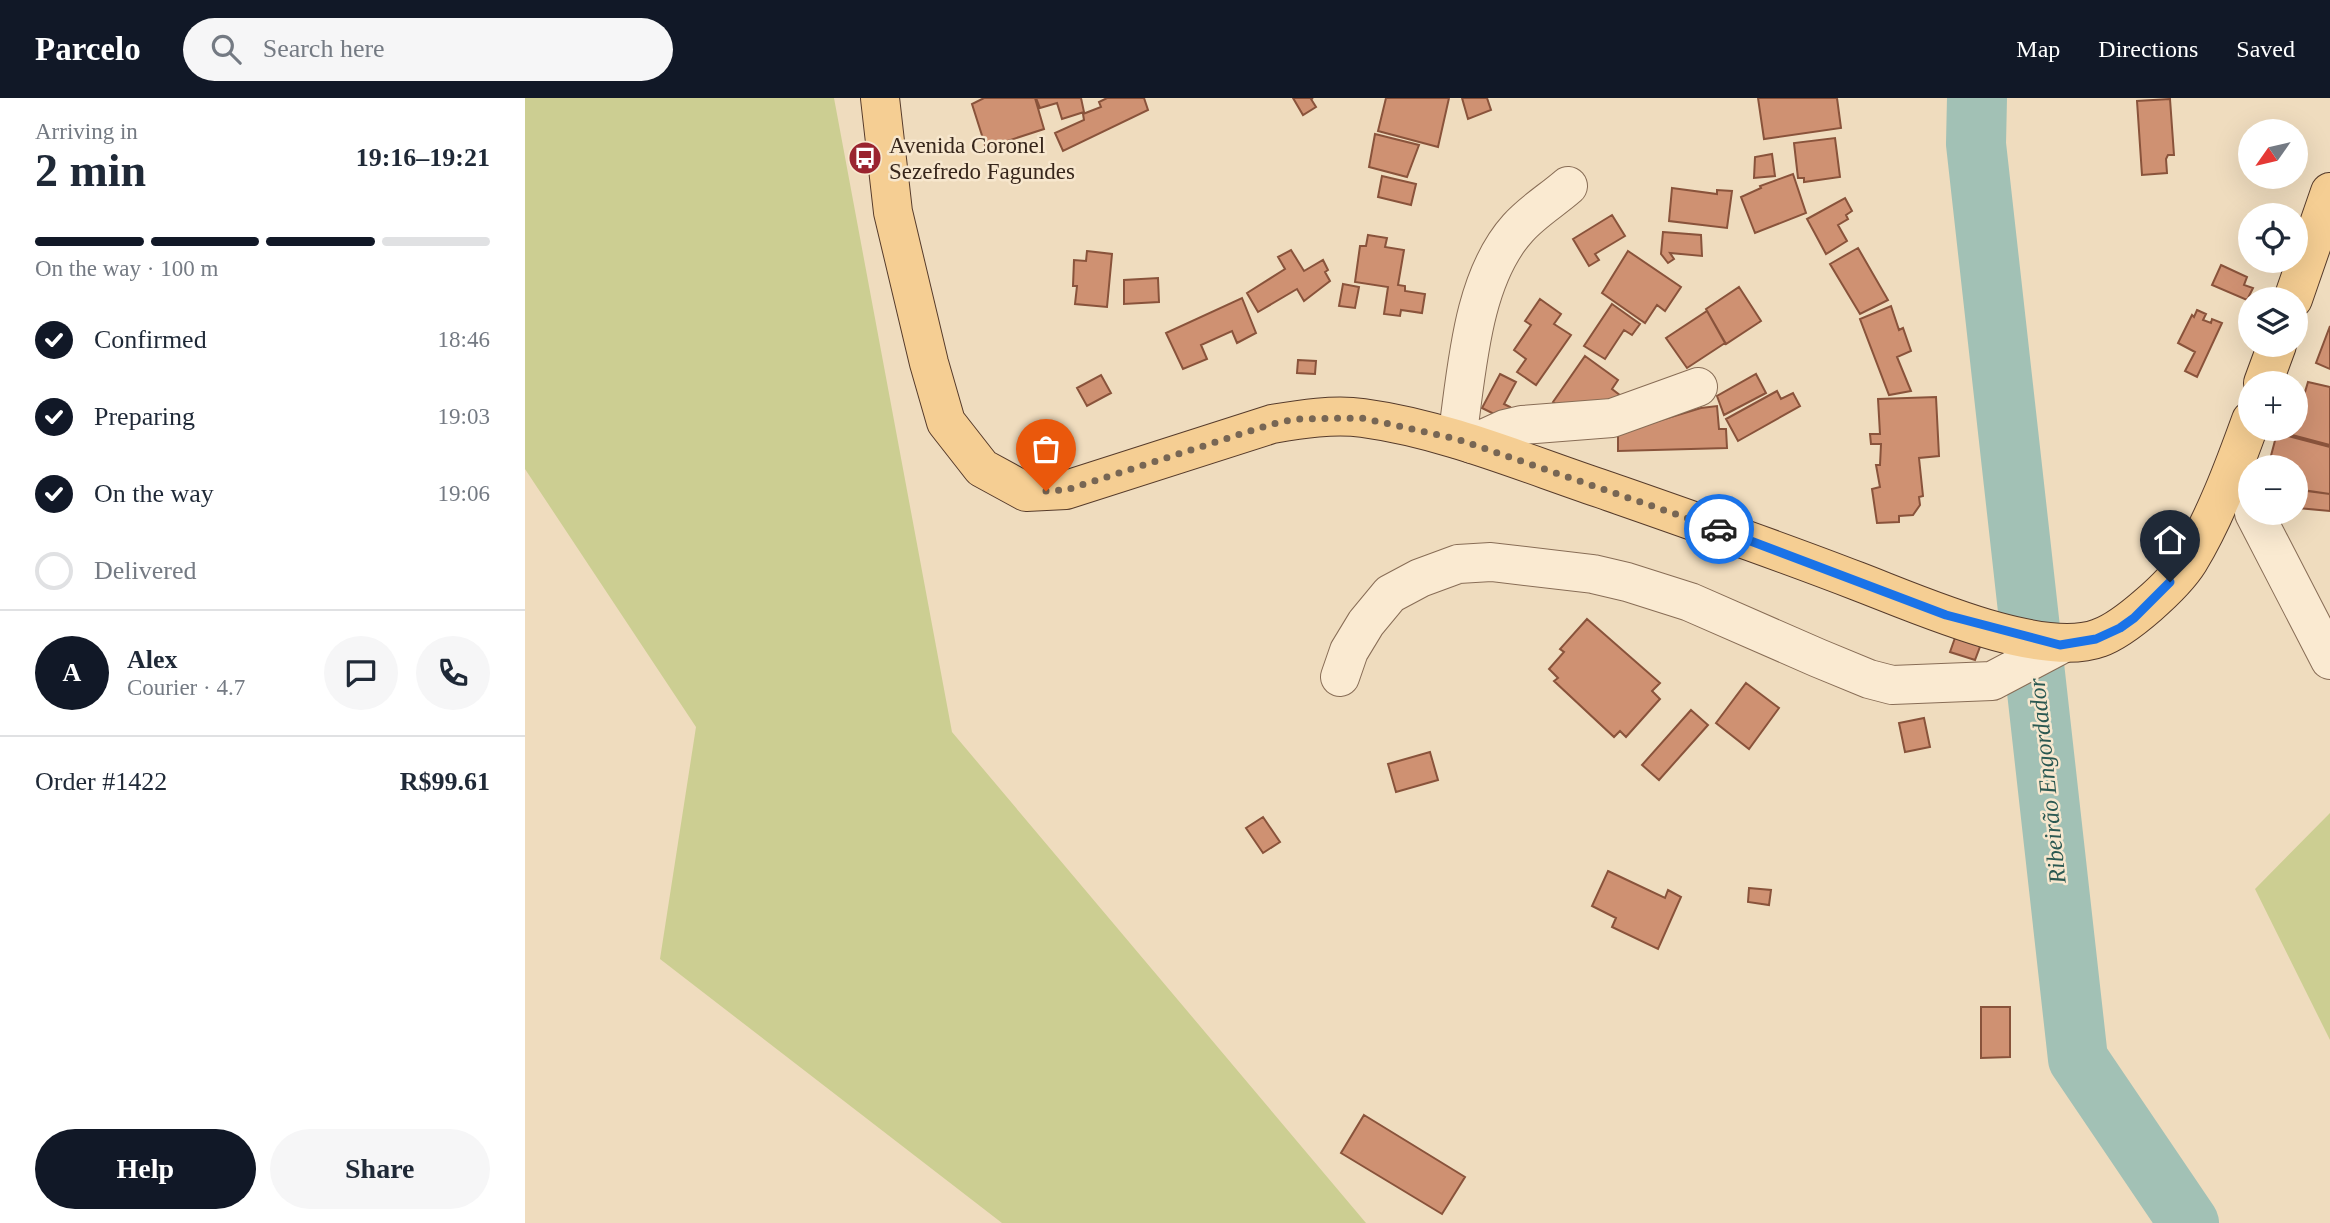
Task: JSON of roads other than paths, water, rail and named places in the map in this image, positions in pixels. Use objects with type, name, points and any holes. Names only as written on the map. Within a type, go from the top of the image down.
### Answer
[{"type":"main road","points":[[880,98],[893,212],[946,422],[982,468],[1026,492],[1066,490],[1272,424],[1296,419],[1362,418],[1464,442],[1756,542],[1946,615],[2060,645],[2096,639],[2134,618],[2188,563],[2232,471],[2243,441]]},
{"type":"main road","points":[[2297,287],[2330,192]]},
{"type":"street","points":[[1568,186],[1518,228],[1489,272],[1471,342],[1464,442],[1522,425],[1612,418],[1698,387]]},
{"type":"street","points":[[2232,471],[2238,482]]},
{"type":"street","points":[[2260,525],[2330,660]]},
{"type":"street","points":[[1340,677],[1349,651],[1366,623],[1390,594],[1420,578],[1458,564],[1491,562],[1593,574],[1627,582],[1690,602],[1831,663],[1892,685],[1993,681],[2060,645]]},
{"type":"waterway","name":"Ribeirão Engordador","points":[[1977,98],[1976,144],[2078,1059],[2189,1223]]},
{"type":"place","name":"Avenida Coronel Sezefredo Fagundes","points":[[865,158]]}]
